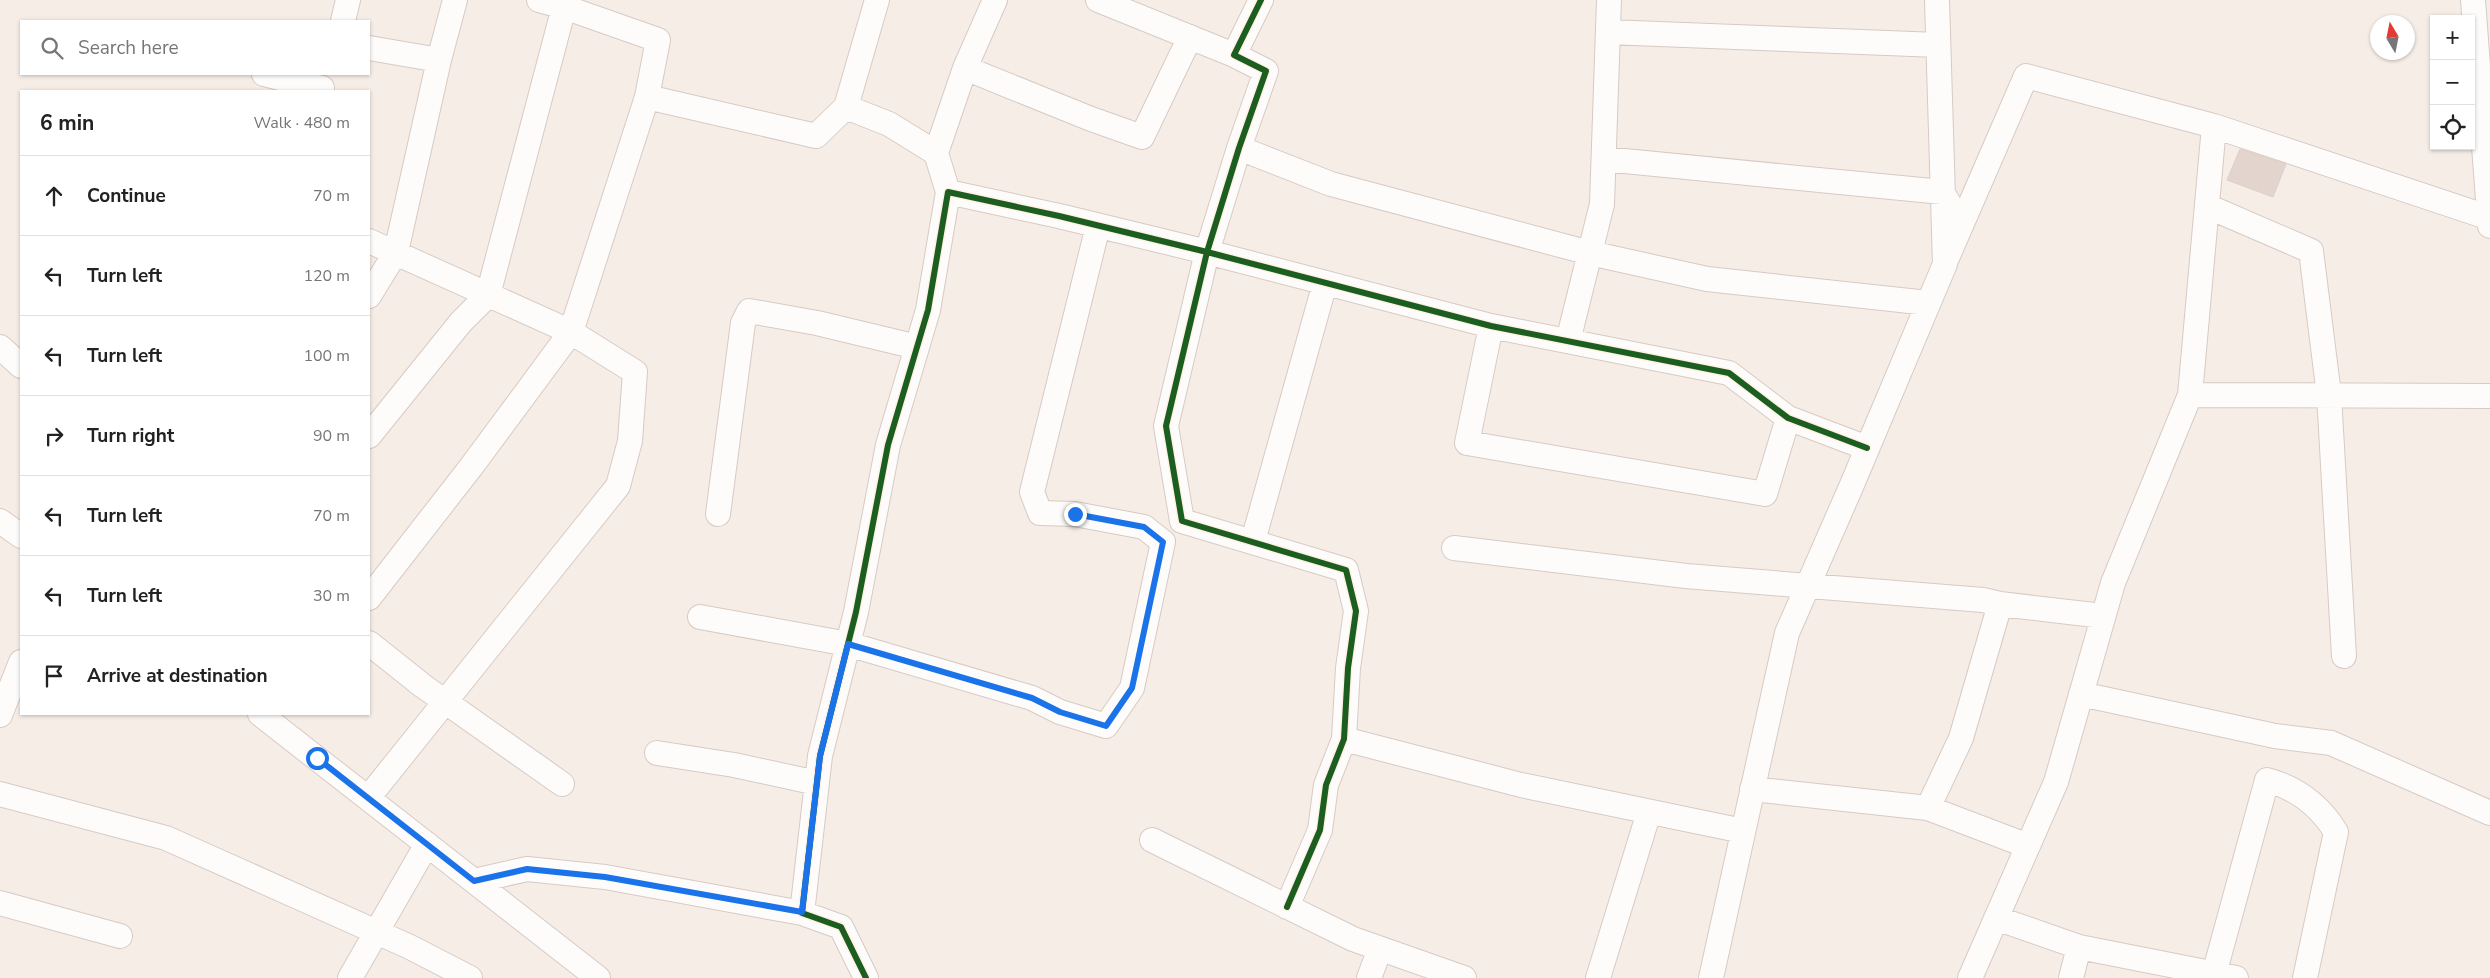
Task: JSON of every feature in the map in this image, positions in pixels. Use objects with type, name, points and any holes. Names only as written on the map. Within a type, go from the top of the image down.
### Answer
[{"type":"street","points":[[343,20],[348,0]]},
{"type":"street","points":[[370,294],[396,252],[439,60],[455,0]]},
{"type":"street","points":[[370,597],[471,468],[571,332],[647,97],[658,40],[539,0]]},
{"type":"street","points":[[647,97],[744,121],[816,136],[846,107],[877,0]]},
{"type":"street","points":[[802,912],[820,756],[848,644],[888,444],[928,310],[948,192],[936,152],[964,68],[995,0]]},
{"type":"street","points":[[1098,0],[1234,55],[1266,71],[1239,148],[1207,252],[1166,426],[1182,521],[1346,570],[1356,611],[1348,668],[1344,739],[1326,785],[1320,830],[1287,906]]},
{"type":"street","points":[[1234,55],[1261,0]]},
{"type":"street","points":[[1568,341],[1602,204],[1609,0]]},
{"type":"street","points":[[1937,0],[1944,264]]},
{"type":"street","points":[[2473,0],[2490,226]]},
{"type":"street","points":[[370,435],[461,322],[488,295],[564,7]]},
{"type":"street","points":[[1608,32],[1938,45]]},
{"type":"street","points":[[964,68],[1091,119],[1142,137],[1190,37]]},
{"type":"street","points":[[370,48],[439,60]]},
{"type":"street","points":[[270,75],[323,84]]},
{"type":"street","points":[[1711,978],[1787,633],[2026,76],[2214,126],[2490,218]]},
{"type":"street","points":[[846,107],[889,124],[936,152]]},
{"type":"street","points":[[1970,978],[2056,782],[2113,583],[2190,394],[2214,126]]},
{"type":"street","points":[[1239,148],[1331,184],[1590,253],[1707,279],[1928,303]]},
{"type":"street","points":[[1604,159],[1942,192]]},
{"type":"street","points":[[948,192],[1207,252],[1491,326],[1729,373],[1788,418],[1868,448]]},
{"type":"street","points":[[1942,192],[1962,223]]},
{"type":"street","points":[[2207,206],[2311,252],[2329,395],[2344,656]]},
{"type":"street","points":[[700,617],[848,644],[1032,698],[1060,712],[1106,726],[1132,688],[1163,542],[1144,527],[1075,514],[1040,512],[1032,492],[1098,226]]},
{"type":"street","points":[[368,798],[618,486],[630,441],[635,372],[571,332],[396,252],[370,242]]},
{"type":"street","points":[[1254,541],[1325,283]]},
{"type":"street","points":[[718,514],[743,323],[749,311],[816,323],[917,347]]},
{"type":"street","points":[[1491,326],[1467,443],[1765,494],[1788,418]]},
{"type":"street","points":[[0,347],[20,365]]},
{"type":"street","points":[[2190,394],[2490,396]]},
{"type":"street","points":[[0,521],[20,535]]},
{"type":"street","points":[[1454,548],[1686,576],[1808,584],[1983,600],[2000,604],[2103,616]]},
{"type":"street","points":[[1928,808],[1961,738],[2000,604]]},
{"type":"street","points":[[370,644],[444,701],[562,784]]},
{"type":"street","points":[[6,706],[20,665]]},
{"type":"street","points":[[2081,694],[2275,736],[2331,743],[2490,813]]},
{"type":"street","points":[[261,715],[598,978]]},
{"type":"street","points":[[1344,739],[1521,785],[1743,831]]},
{"type":"street","points":[[657,754],[734,764],[817,783]]},
{"type":"street","points":[[1996,918],[2079,947],[2221,976],[2267,780],[2288,786],[2325,814],[2336,832],[2305,978]]},
{"type":"street","points":[[1752,789],[1928,808],[2028,846]]},
{"type":"street","points":[[0,794],[166,838],[376,933],[470,978]]},
{"type":"street","points":[[1598,978],[1649,812]]},
{"type":"street","points":[[1152,840],[1353,939],[1464,978]]},
{"type":"street","points":[[350,978],[427,844]]},
{"type":"street","points":[[474,881],[527,869],[605,877],[802,912],[841,927],[866,978]]},
{"type":"street","points":[[0,903],[120,936]]},
{"type":"street","points":[[2071,978],[2079,947]]},
{"type":"street","points":[[1369,978],[1380,949]]},
{"type":"building","points":[[2240,149],[2286,164],[2273,197],[2227,180]]},
{"type":"cycle path","points":[[1261,0],[1234,55],[1266,71],[1239,148],[1207,252],[1166,426],[1182,521],[1346,570],[1356,611],[1348,668],[1344,739],[1326,785],[1320,830],[1287,907]]},
{"type":"cycle path","points":[[866,978],[841,927],[802,913],[820,756],[856,612],[888,445],[928,310],[948,192],[1059,216],[1207,252],[1491,326],[1729,373],[1788,418],[1867,448]]},
{"type":"route","points":[[317,758],[474,881],[527,869],[605,877],[802,912],[820,756],[848,644],[1032,698],[1060,712],[1106,726],[1132,688],[1163,542],[1144,527],[1075,514]]}]
